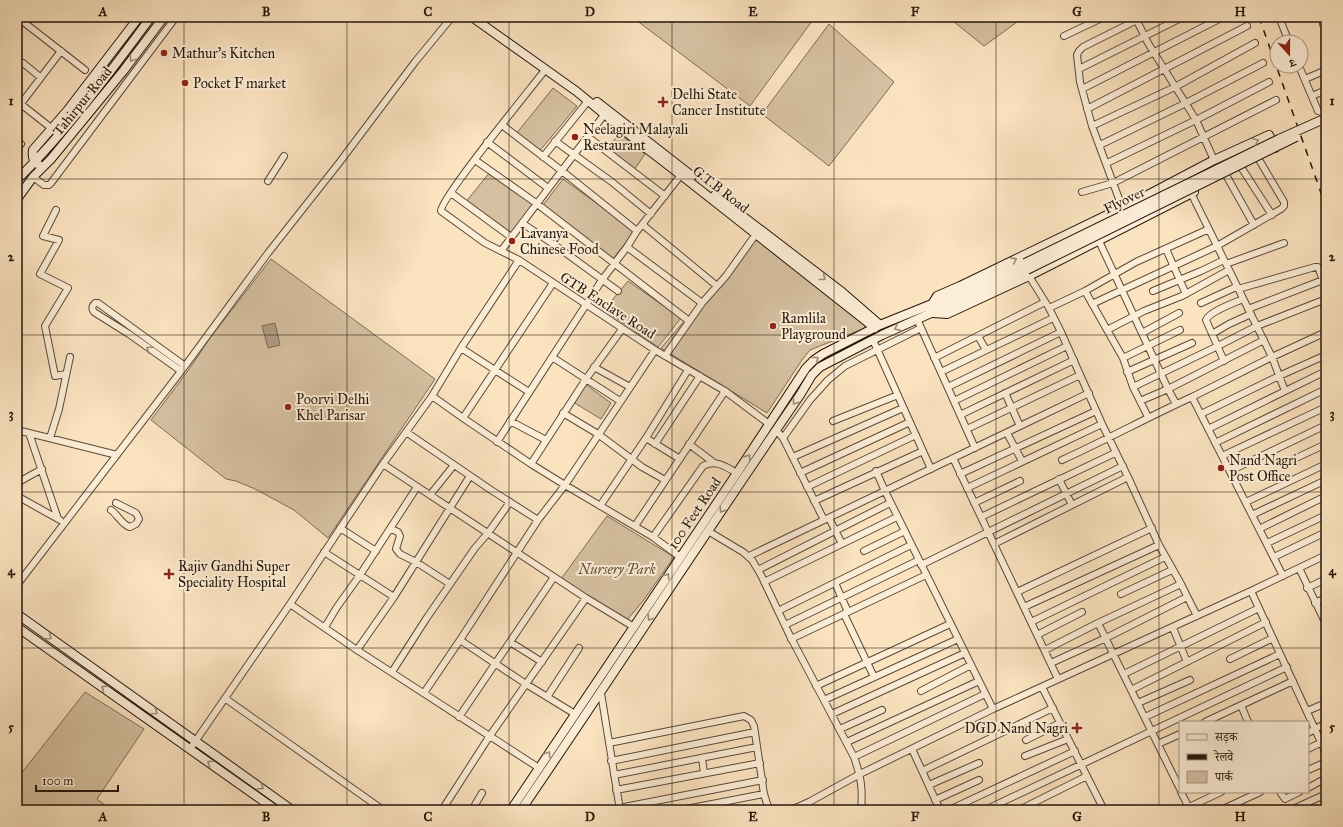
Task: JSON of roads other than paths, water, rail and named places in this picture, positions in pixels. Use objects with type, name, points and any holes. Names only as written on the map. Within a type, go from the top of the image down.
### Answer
[{"type":"main road","points":[[42,168],[32,157],[32,150],[66,111],[139,17]]},
{"type":"main road","name":"Tahirpur Road","points":[[17,180],[60,135],[151,17]]},
{"type":"main road","name":"Tahirpur Road","points":[[17,199],[33,177],[51,160],[105,94],[164,17]]},
{"type":"main road","name":"G.T.B Road","points":[[472,17],[588,101],[756,234],[800,264]]},
{"type":"main road","name":"G.T.B Road","points":[[480,17],[610,112],[877,326]]},
{"type":"main road","points":[[133,42],[141,48]]},
{"type":"main road","name":"Flyover","points":[[962,296],[1326,114]]},
{"type":"main road","name":"Flyover","points":[[932,308],[1027,270],[1281,144],[1326,124]]},
{"type":"main road","points":[[1269,135],[1276,149],[1029,276],[947,314],[932,308],[937,296],[1122,207],[1214,160],[1269,135]]},
{"type":"main road","points":[[1136,200],[1145,202],[1151,200],[1246,155],[1154,205],[1144,218]]},
{"type":"main road","points":[[1136,200],[1144,218]]},
{"type":"main road","name":"100 Feet Road","points":[[521,810],[601,693],[812,375],[820,367],[917,319],[932,308]]},
{"type":"main road","name":"100 Feet Road","points":[[511,810],[806,368],[823,354],[877,326],[932,308]]},
{"type":"main road","points":[[769,424],[776,430]]},
{"type":"main road","points":[[700,526],[708,531]]},
{"type":"main road","points":[[17,614],[292,810]]},
{"type":"main road","points":[[17,627],[276,810]]},
{"type":"street","points":[[33,177],[44,185],[49,185],[51,183],[176,17]]},
{"type":"street","points":[[17,585],[183,368],[268,253],[339,163],[402,78],[452,17]]},
{"type":"street","points":[[1064,36],[1104,17]]},
{"type":"street","points":[[1122,207],[1107,163],[1092,126],[1082,89],[1077,55],[1083,47],[1136,19],[1143,17]]},
{"type":"street","points":[[1079,69],[1183,17]]},
{"type":"street","points":[[1082,89],[1223,17]]},
{"type":"street","points":[[1279,17],[1286,34]]},
{"type":"street","points":[[17,18],[85,70]]},
{"type":"street","points":[[1136,19],[1154,53],[1196,120],[1214,160]]},
{"type":"street","points":[[1087,109],[1247,26]]},
{"type":"street","points":[[1092,126],[1175,87],[1255,43]]},
{"type":"street","points":[[60,51],[18,104],[60,135]]},
{"type":"street","points":[[23,63],[40,77]]},
{"type":"street","points":[[1100,145],[1263,63]]},
{"type":"street","name":"GTB Enclave Road","points":[[546,70],[487,142],[451,193],[441,209],[442,212],[485,243],[519,260],[654,350],[725,391],[769,424]]},
{"type":"street","points":[[1305,79],[1326,70]]},
{"type":"street","points":[[1303,74],[1318,111],[1326,114]]},
{"type":"street","points":[[1107,163],[1196,120],[1269,82]]},
{"type":"street","points":[[1312,96],[1326,90]]},
{"type":"street","points":[[1082,192],[1113,183],[1276,100]]},
{"type":"street","points":[[543,157],[588,101]]},
{"type":"street","points":[[501,251],[604,115]]},
{"type":"street","points":[[502,125],[637,231]]},
{"type":"street","points":[[588,137],[665,196]]},
{"type":"street","points":[[555,141],[612,182],[651,214]]},
{"type":"street","points":[[487,142],[548,188]]},
{"type":"street","points":[[268,181],[284,156]]},
{"type":"street","points":[[1092,304],[1217,246],[1281,209],[1284,206],[1284,202],[1258,158]]},
{"type":"street","points":[[475,160],[536,203],[689,321]]},
{"type":"street","points":[[1241,167],[1272,215]]},
{"type":"street","points":[[497,442],[614,262],[681,175]]},
{"type":"street","points":[[1226,175],[1254,225]]},
{"type":"street","points":[[451,193],[511,237]]},
{"type":"street","points":[[1191,193],[1264,340],[1285,391]]},
{"type":"street","points":[[56,210],[43,236],[59,240],[40,274],[68,288],[45,326],[55,376],[66,374]]},
{"type":"street","points":[[522,223],[618,291]]},
{"type":"street","points":[[642,225],[717,286]]},
{"type":"street","points":[[1048,308],[1085,291],[1136,262],[1209,229]]},
{"type":"street","points":[[665,356],[702,303],[744,252],[756,234]]},
{"type":"street","points":[[1100,240],[1176,404]]},
{"type":"street","points":[[1152,291],[1225,262],[1284,243]]},
{"type":"street","points":[[627,247],[702,303]]},
{"type":"street","points":[[1166,249],[1186,294]]},
{"type":"street","points":[[190,749],[226,699],[383,464],[432,396],[461,348],[519,260]]},
{"type":"street","points":[[1201,303],[1237,288],[1315,267],[1318,267],[1320,270],[1326,288]]},
{"type":"street","points":[[1107,330],[1186,294],[1229,270]]},
{"type":"street","points":[[1029,276],[1061,332],[1115,453],[1128,477],[1159,545],[1197,616]]},
{"type":"street","points":[[1212,334],[1249,312],[1323,280]]},
{"type":"street","points":[[463,418],[553,283]]},
{"type":"street","points":[[1085,291],[1122,358],[1133,387],[1148,417]]},
{"type":"street","points":[[1224,361],[1206,320],[1209,315],[1243,299]]},
{"type":"street","points":[[1133,387],[1257,326],[1326,299]]},
{"type":"street","points":[[934,358],[1045,302]]},
{"type":"street","points":[[98,303],[183,368],[94,312],[92,305],[98,303]]},
{"type":"street","points":[[1142,333],[1179,313]]},
{"type":"street","points":[[17,314],[17,319]]},
{"type":"street","points":[[941,372],[1053,318]]},
{"type":"street","points":[[917,319],[975,448]]},
{"type":"street","points":[[784,438],[810,400],[828,380],[845,366],[921,328]]},
{"type":"street","points":[[531,464],[594,367],[622,329]]},
{"type":"street","points":[[1122,358],[1180,330]]},
{"type":"street","points":[[948,387],[1061,332]]},
{"type":"street","points":[[1062,460],[1109,439],[1148,417],[1326,332]]},
{"type":"street","points":[[978,336],[986,350]]},
{"type":"street","points":[[873,340],[931,469]]},
{"type":"street","points":[[1140,401],[1168,389],[1264,340]]},
{"type":"street","points":[[1127,372],[1192,343]]},
{"type":"street","points":[[954,401],[1067,346]]},
{"type":"street","points":[[461,348],[529,392]]},
{"type":"street","points":[[424,693],[516,552],[538,520],[565,486],[654,350]]},
{"type":"street","points":[[1201,414],[1326,355]]},
{"type":"street","points":[[50,438],[59,409],[70,357]]},
{"type":"street","points":[[552,357],[620,401]]},
{"type":"street","points":[[960,415],[1074,360]]},
{"type":"street","points":[[594,367],[630,387]]},
{"type":"street","points":[[600,506],[646,438],[688,370]]},
{"type":"street","points":[[1208,429],[1326,371]]},
{"type":"street","points":[[967,429],[1080,375]]},
{"type":"street","points":[[655,444],[700,376]]},
{"type":"street","points":[[1215,442],[1326,389]]},
{"type":"street","points":[[635,526],[725,391]]},
{"type":"street","points":[[1005,393],[1020,426]]},
{"type":"street","points":[[749,556],[1089,393]]},
{"type":"street","points":[[833,422],[898,395]]},
{"type":"street","points":[[432,396],[497,442],[565,486],[653,537],[680,558]]},
{"type":"street","points":[[1192,397],[1283,576]]},
{"type":"street","points":[[1222,456],[1326,407]]},
{"type":"street","points":[[793,457],[904,408]]},
{"type":"street","points":[[960,474],[1096,411]]},
{"type":"street","points":[[563,413],[598,434],[631,460],[665,480]]},
{"type":"street","points":[[510,421],[546,440]]},
{"type":"street","points":[[800,473],[910,422]]},
{"type":"street","points":[[967,488],[1102,424]]},
{"type":"street","points":[[1230,471],[1326,425]]},
{"type":"street","points":[[17,430],[117,455]]},
{"type":"street","points":[[776,430],[784,438],[814,501],[826,519],[836,530],[842,544]]},
{"type":"street","points":[[406,432],[538,520]]},
{"type":"street","points":[[29,433],[58,519]]},
{"type":"street","points":[[1007,433],[1022,461]]},
{"type":"street","points":[[807,487],[916,435]]},
{"type":"street","points":[[646,438],[680,459]]},
{"type":"street","points":[[689,444],[713,462],[737,473]]},
{"type":"street","points":[[1294,459],[1326,444]]},
{"type":"street","points":[[814,501],[923,450]]},
{"type":"street","points":[[981,517],[1115,453]]},
{"type":"street","points":[[953,458],[1058,679]]},
{"type":"street","points":[[653,537],[698,471],[703,466],[713,462]]},
{"type":"street","points":[[383,464],[586,598],[634,627]]},
{"type":"street","points":[[1246,502],[1326,464]]},
{"type":"street","points":[[430,495],[454,465]]},
{"type":"street","points":[[785,625],[841,598],[988,532],[1122,466]]},
{"type":"street","points":[[17,482],[42,469]]},
{"type":"street","points":[[876,471],[884,491],[993,710]]},
{"type":"street","points":[[357,650],[394,597],[470,476]]},
{"type":"street","points":[[994,544],[1128,477]]},
{"type":"street","points":[[1059,479],[1072,505]]},
{"type":"street","points":[[1252,515],[1326,480]]},
{"type":"street","points":[[974,503],[1020,481]]},
{"type":"street","points":[[325,627],[337,607],[391,529],[417,487]]},
{"type":"street","points":[[17,496],[65,522]]},
{"type":"street","points":[[1259,529],[1326,496]]},
{"type":"street","points":[[392,672],[450,584],[510,502]]},
{"type":"street","points":[[111,510],[126,526],[130,527],[136,524],[139,519],[136,514],[116,503]]},
{"type":"street","points":[[758,570],[890,503]]},
{"type":"street","points":[[1267,543],[1326,516]]},
{"type":"street","points":[[764,582],[897,517]]},
{"type":"street","points":[[340,528],[376,551]]},
{"type":"street","points":[[1017,592],[1152,528]]},
{"type":"street","points":[[391,529],[398,532],[400,536],[396,549],[400,554],[416,562],[450,584]]},
{"type":"street","points":[[708,531],[749,556],[758,570],[791,639],[854,757],[860,774],[862,796],[861,810]]},
{"type":"street","points":[[864,551],[904,531]]},
{"type":"street","points":[[1274,557],[1326,532]]},
{"type":"street","points":[[778,611],[911,545]]},
{"type":"street","points":[[1024,607],[1159,545]]},
{"type":"street","points":[[324,552],[394,597]]},
{"type":"street","points":[[791,810],[809,802],[860,774],[1058,679],[1114,655],[1326,555]]},
{"type":"street","points":[[1030,622],[1165,557]]},
{"type":"street","points":[[1299,568],[1307,588],[1324,616],[1326,624]]},
{"type":"street","points":[[1121,594],[1172,570]]},
{"type":"street","points":[[791,639],[926,575]]},
{"type":"street","points":[[459,716],[496,664],[554,577]]},
{"type":"street","points":[[1307,588],[1326,579]]},
{"type":"street","points":[[835,583],[846,613],[874,677]]},
{"type":"street","points":[[1045,650],[1181,584]]},
{"type":"street","points":[[1251,591],[1307,711],[1324,741],[1326,753]]},
{"type":"street","points":[[1051,663],[1106,638],[1187,597]]},
{"type":"street","points":[[442,810],[489,737],[586,598]]},
{"type":"street","points":[[1315,603],[1326,598]]},
{"type":"street","points":[[290,604],[489,737],[539,768]]},
{"type":"street","points":[[1124,674],[1259,608]]},
{"type":"street","points":[[1037,635],[1082,612]]},
{"type":"street","points":[[1132,690],[1266,622]]},
{"type":"street","points":[[1098,623],[1179,787]]},
{"type":"street","points":[[816,686],[950,624]]},
{"type":"street","points":[[1172,628],[1187,662]]},
{"type":"street","points":[[1230,659],[1273,638]]},
{"type":"street","points":[[824,700],[958,639]]},
{"type":"street","points":[[460,640],[526,684],[575,714]]},
{"type":"street","points":[[510,642],[542,662]]},
{"type":"street","points":[[547,697],[579,648]]},
{"type":"street","points":[[832,714],[965,653]]},
{"type":"street","points":[[1145,717],[1280,654]]},
{"type":"street","points":[[921,691],[971,666]]},
{"type":"street","points":[[985,810],[1287,668]]},
{"type":"street","points":[[1138,703],[1190,680]]},
{"type":"street","points":[[847,742],[979,681]]},
{"type":"street","points":[[1207,721],[1293,681]]},
{"type":"street","points":[[1042,687],[1104,810]]},
{"type":"street","points":[[601,693],[620,809],[763,780]]},
{"type":"street","points":[[854,757],[985,694]]},
{"type":"street","points":[[226,699],[383,810]]},
{"type":"street","points":[[1307,711],[1326,703]]},
{"type":"street","points":[[1241,706],[1248,721]]},
{"type":"street","points":[[922,771],[1053,708]]},
{"type":"street","points":[[840,729],[882,710]]},
{"type":"street","points":[[609,743],[744,716],[751,720],[755,732],[764,794],[769,810]]},
{"type":"street","points":[[1026,740],[1060,723]]},
{"type":"street","points":[[1309,732],[1326,723]]},
{"type":"street","points":[[611,761],[755,732]]},
{"type":"street","points":[[1158,744],[1179,734]]},
{"type":"street","points":[[1025,756],[1068,739]]},
{"type":"street","points":[[1309,748],[1324,741]]},
{"type":"street","points":[[614,775],[757,747]]},
{"type":"street","points":[[912,749],[940,810]]},
{"type":"street","points":[[948,810],[1075,751]]},
{"type":"street","points":[[702,758],[704,773]]},
{"type":"street","points":[[1309,770],[1326,762]]},
{"type":"street","points":[[616,790],[760,763]]},
{"type":"street","points":[[929,785],[978,763]]},
{"type":"street","points":[[1019,810],[1087,776]]},
{"type":"street","points":[[1309,787],[1326,778]]},
{"type":"street","points":[[935,800],[979,780]]},
{"type":"street","points":[[472,810],[482,793]]},
{"type":"street","points":[[1181,793],[1189,809],[1219,793]]},
{"type":"street","points":[[1221,810],[1258,793]]},
{"type":"street","points":[[1281,793],[1285,798],[1297,793]]},
{"type":"street","points":[[681,810],[764,794]]},
{"type":"street","points":[[1291,810],[1326,794]]},
{"type":"railway","points":[[1259,17],[1326,207]]},
{"type":"place","name":"Mathur's Kitchen","points":[[164,53]]},
{"type":"place","name":"Pocket F market","points":[[185,83]]},
{"type":"place","name":"Delhi State Cancer Institute","points":[[663,102]]},
{"type":"place","name":"Neelagiri Malayali Restaurant","points":[[575,137]]},
{"type":"place","name":"Lavanya Chinese Food","points":[[512,241]]},
{"type":"place","name":"Ramlila Playground","points":[[773,326]]},
{"type":"place","name":"Poorvi Delhi Khel Parisar","points":[[288,407]]},
{"type":"place","name":"Nand Nagri Post Office","points":[[1221,468]]},
{"type":"place","name":"Rajiv Gandhi Super Speciality Hospital","points":[[169,574]]},
{"type":"place","name":"DGD Nand Nagri","points":[[1077,728]]},
{"type":"park label","name":"Nursery Park","points":[[617,569]]}]
